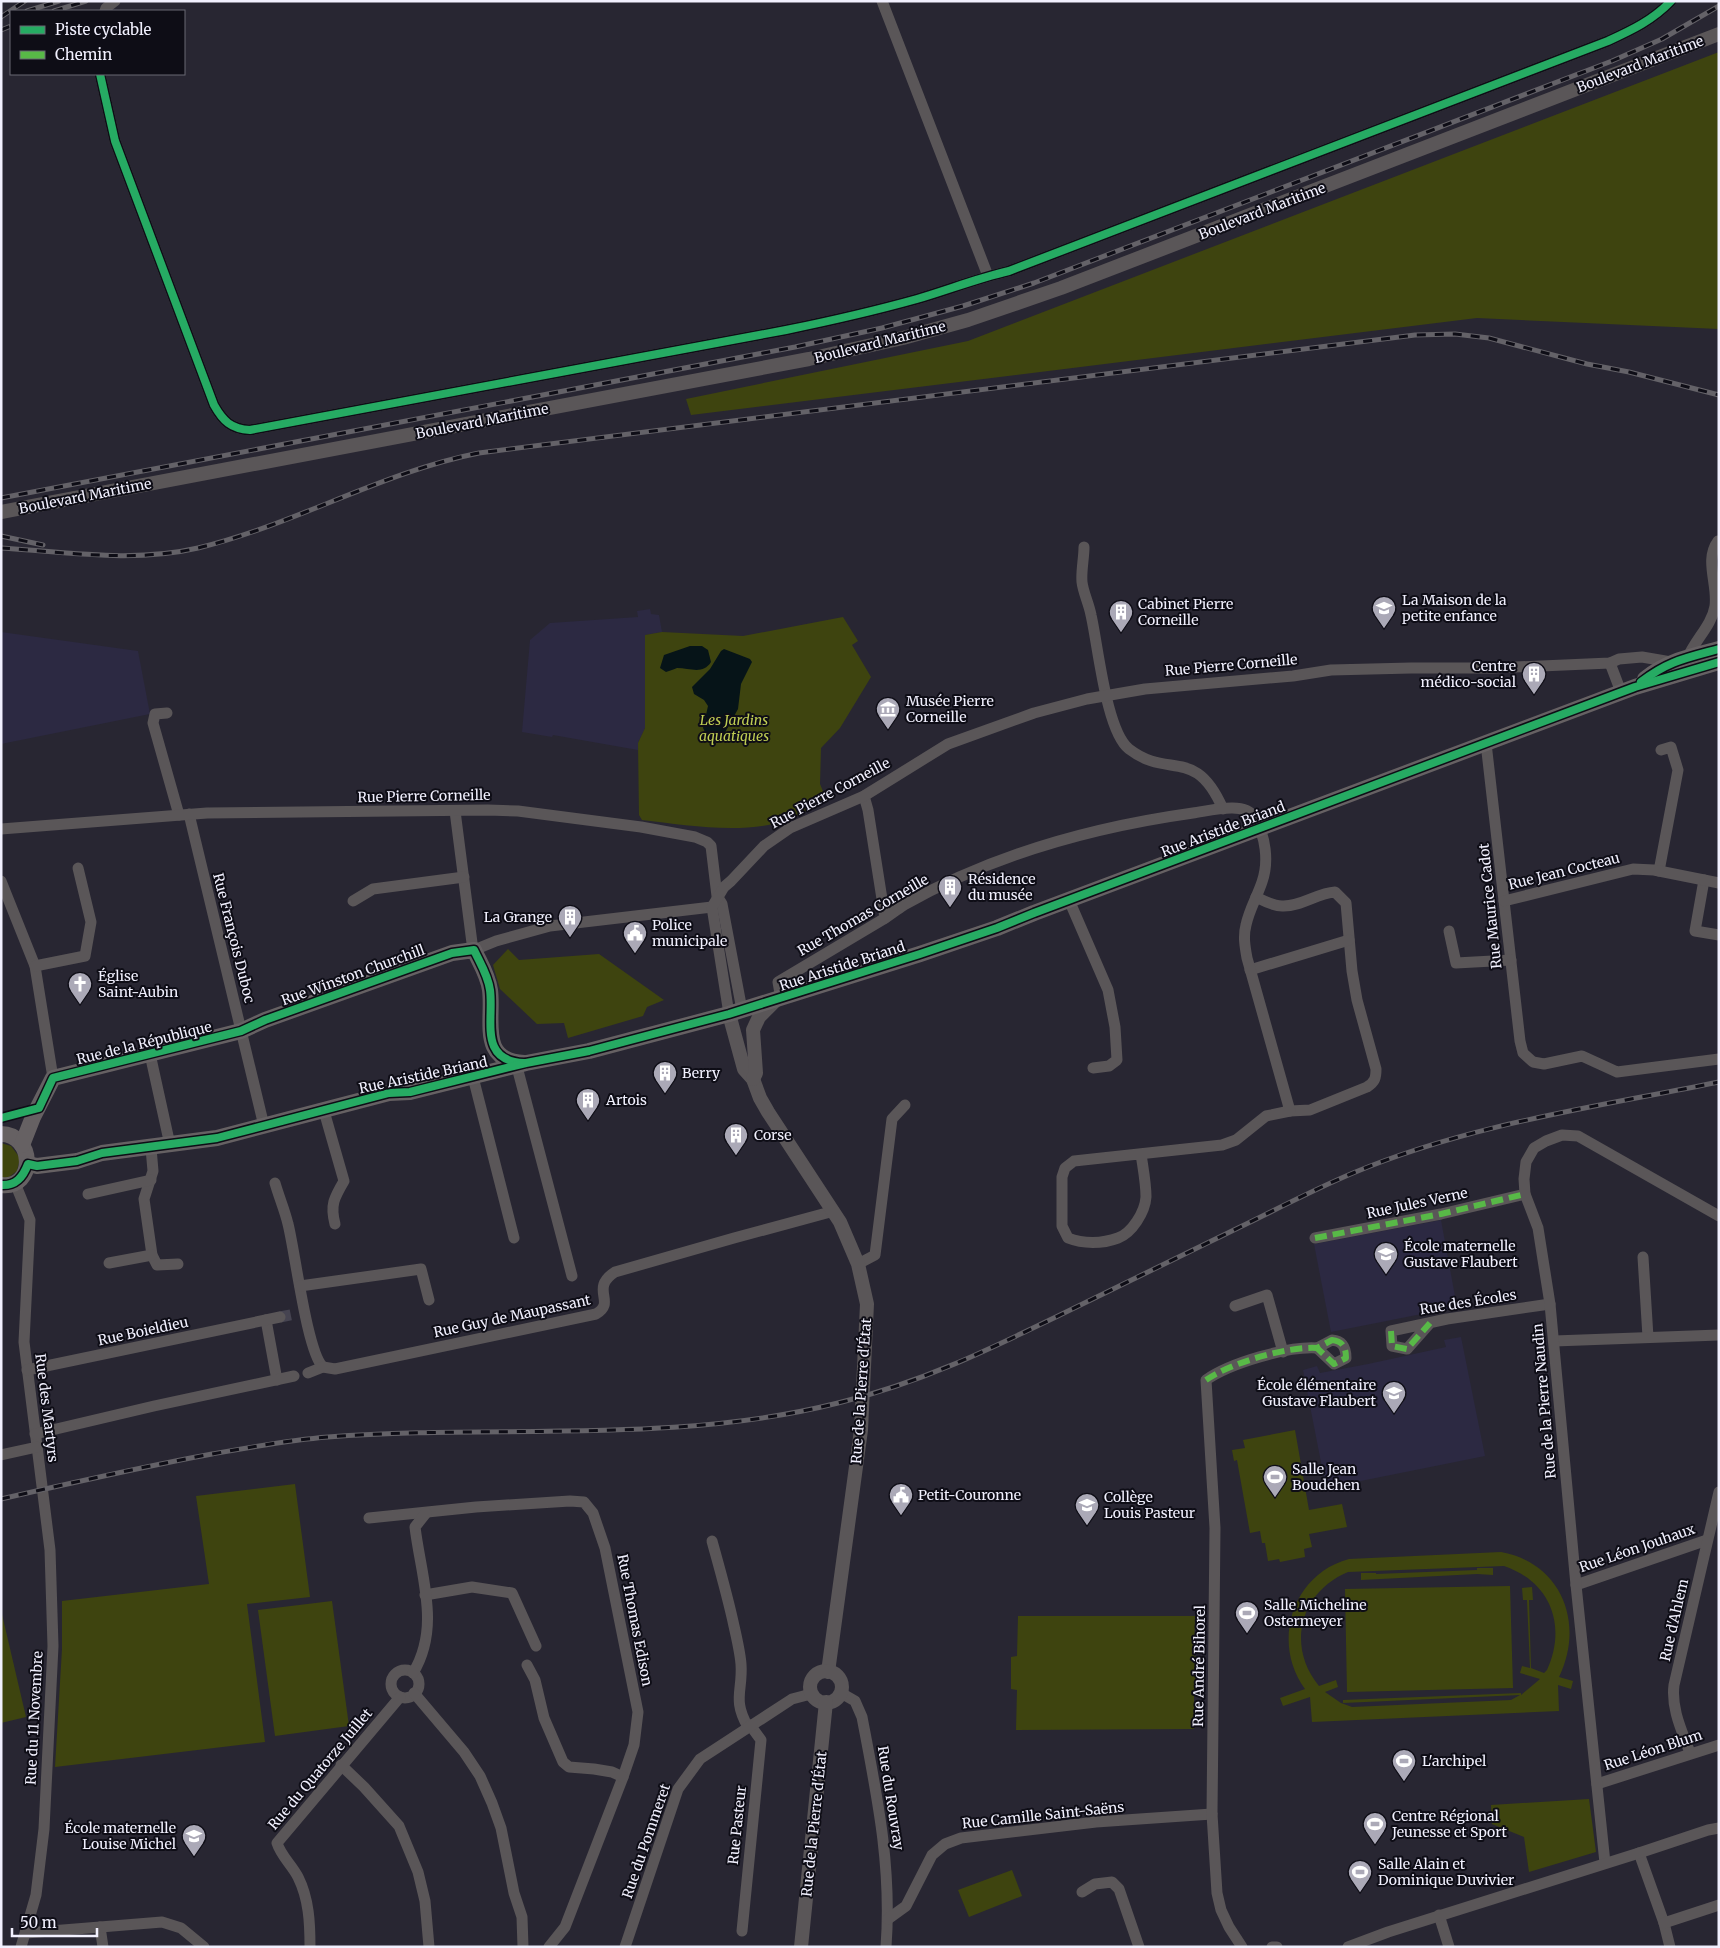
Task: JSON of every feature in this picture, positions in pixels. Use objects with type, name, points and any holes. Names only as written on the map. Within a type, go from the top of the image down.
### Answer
[{"type":"main road","name":"Rue Aristide Briand","points":[[1628,690],[1657,669],[1671,662],[1688,657],[1716,656]]},
{"type":"main road","name":"Rue Aristide Briand","points":[[28,1164],[37,1166],[77,1160],[102,1153],[217,1138],[389,1093],[410,1092],[608,1046],[778,1000],[976,935],[1716,656]]},
{"type":"main road","name":"Rue Winston Churchill","points":[[241,1031],[266,1020],[452,953],[474,950]]},
{"type":"main road","points":[[474,950],[489,983],[491,1037],[495,1050],[510,1061],[522,1065]]},
{"type":"main road","name":"Rue de la République","points":[[53,1078],[241,1031]]},
{"type":"main road","points":[[473,1077],[500,1055]]},
{"type":"main road","points":[[22,1146],[33,1117],[53,1078]]},
{"type":"main road","points":[[8,1184],[24,1175],[28,1164],[22,1146],[4,1134],[33,1117]]},
{"type":"street","points":[[105,10],[115,1]]},
{"type":"street","points":[[882,1],[988,276]]},
{"type":"street","points":[[100,75],[115,141],[214,405],[220,417],[238,430],[259,429],[786,330],[893,305],[966,284],[1046,257],[1608,41],[1640,27],[1671,1]]},
{"type":"street","name":"Boulevard Maritime","points":[[1,512],[799,361],[903,338],[968,320],[1061,288],[1719,34]]},
{"type":"street","points":[[1688,657],[1714,613],[1716,604],[1711,554],[1718,541]]},
{"type":"street","points":[[1084,548],[1082,582],[1091,614],[1116,730],[1126,746],[1146,758],[1186,767],[1197,772],[1214,789],[1223,809]]},
{"type":"street","points":[[1705,628],[1716,656]]},
{"type":"street","name":"Rue Pierre Corneille","points":[[714,902],[724,887],[731,882],[764,846],[790,828],[864,796],[948,744],[1034,713],[1107,695],[1145,689],[1293,676],[1331,670],[1494,668],[1610,663],[1619,659],[1642,657],[1671,662]]},
{"type":"street","points":[[1610,663],[1628,690]]},
{"type":"street","name":"Rue François Duboc","points":[[167,712],[155,714],[153,722],[184,814],[264,1126]]},
{"type":"street","name":"Rue Maurice Cadot","points":[[1486,743],[1520,1040],[1524,1053],[1533,1062],[1544,1064],[1582,1056],[1617,1072],[1719,1059]]},
{"type":"street","points":[[1659,872],[1678,770],[1671,747],[1661,750]]},
{"type":"street","points":[[864,796],[868,810],[885,918]]},
{"type":"street","name":"Rue Thomas Corneille","points":[[778,1000],[778,982],[903,906],[968,874],[1026,851],[1149,819],[1223,809],[1246,810],[1254,817],[1259,829]]},
{"type":"street","points":[[455,811],[474,950]]},
{"type":"street","name":"Rue Pierre Corneille","points":[[1,829],[184,814],[518,811],[641,827],[695,837],[707,842],[710,846],[714,902]]},
{"type":"street","points":[[1259,829],[1265,850],[1266,868],[1245,926],[1244,941],[1250,970],[1290,1111]]},
{"type":"street","points":[[35,966],[85,956],[91,922],[78,868]]},
{"type":"street","name":"Rue Jean Cocteau","points":[[1504,901],[1633,869],[1719,883]]},
{"type":"street","points":[[353,901],[373,889],[464,877]]},
{"type":"street","points":[[1704,880],[1695,930],[1719,935]]},
{"type":"street","points":[[1,882],[35,966],[53,1078]]},
{"type":"street","points":[[1141,1154],[1146,1198],[1142,1211],[1134,1225],[1119,1238],[1078,1242],[1068,1238],[1062,1226],[1062,1177],[1065,1168],[1074,1162],[1141,1154],[1222,1145],[1236,1140],[1266,1116],[1290,1111],[1310,1110],[1367,1087],[1373,1083],[1376,1077],[1376,1069],[1357,1000],[1346,903],[1335,892],[1326,892],[1295,905],[1284,906],[1275,905],[1256,897]]},
{"type":"street","points":[[1069,900],[1108,990],[1115,1027],[1117,1060],[1109,1066],[1093,1068]]},
{"type":"street","points":[[714,902],[736,1012]]},
{"type":"street","name":"Rue Winston Churchill","points":[[474,950],[496,941],[550,926],[714,902]]},
{"type":"street","points":[[1448,931],[1456,963],[1511,960]]},
{"type":"street","points":[[1250,970],[1349,940]]},
{"type":"street","name":"Rue de la Pierre d'État","points":[[778,1000],[759,1017],[753,1030],[754,1076],[760,1098],[840,1222],[858,1264],[867,1304],[861,1430],[828,1672]]},
{"type":"street","name":"Rue de la Pierre d'État","points":[[736,1012],[744,1069],[754,1076]]},
{"type":"street","points":[[150,1054],[170,1145]]},
{"type":"street","points":[[522,1065],[572,1276]]},
{"type":"street","name":"Rue Aristide Briand","points":[[473,1077],[514,1238]]},
{"type":"street","points":[[858,1264],[875,1255],[892,1119],[905,1105]]},
{"type":"street","points":[[324,1111],[344,1181],[336,1195],[332,1209],[335,1224]]},
{"type":"street","name":"Rue de la Pierre Naudin","points":[[1605,1863],[1576,1584],[1550,1304],[1538,1228],[1525,1194],[1526,1162],[1534,1148],[1546,1141],[1562,1135],[1578,1136],[1719,1216]]},
{"type":"street","points":[[151,1148],[153,1171],[144,1199],[152,1255],[157,1265],[178,1264]]},
{"type":"street","points":[[88,1194],[151,1180]]},
{"type":"street","name":"Rue des Martyrs","points":[[8,1184],[30,1220],[24,1342],[43,1489]]},
{"type":"street","points":[[275,1184],[288,1223],[300,1286],[300,1313],[316,1358],[323,1367]]},
{"type":"street","name":"Rue Jules Verne","points":[[1315,1238],[1441,1214],[1525,1194]]},
{"type":"street","name":"Rue Guy de Maupassant","points":[[308,1373],[323,1367],[336,1369],[596,1314],[602,1311],[605,1306],[602,1286],[606,1278],[615,1272],[834,1211]]},
{"type":"street","points":[[109,1263],[152,1255]]},
{"type":"street","points":[[1643,1257],[1648,1338]]},
{"type":"street","points":[[300,1286],[421,1269],[429,1300]]},
{"type":"street","points":[[1235,1306],[1267,1295],[1283,1352],[1296,1348],[1317,1348]]},
{"type":"street","name":"Rue des Écoles","points":[[1430,1323],[1408,1349],[1392,1346],[1391,1330],[1430,1323],[1550,1304]]},
{"type":"street","name":"Rue Boieldieu","points":[[27,1370],[280,1317]]},
{"type":"street","points":[[266,1320],[277,1380]]},
{"type":"street","points":[[1554,1341],[1719,1335]]},
{"type":"street","name":"Rue André Bihorel","points":[[1242,1947],[1229,1928],[1221,1910],[1217,1894],[1212,1814],[1215,1528],[1206,1380],[1216,1373],[1231,1367],[1283,1352]]},
{"type":"street","points":[[35,1434],[294,1376]]},
{"type":"street","points":[[1,1455],[37,1447]]},
{"type":"street","name":"Rue du 11 Novembre","points":[[21,1947],[36,1895],[44,1829],[53,1646],[51,1569],[43,1489]]},
{"type":"street","name":"Rue d'Ahlem","points":[[1690,1753],[1675,1712],[1672,1698],[1707,1540],[1716,1513],[1719,1492]]},
{"type":"street","name":"Rue Thomas Edison","points":[[369,1518],[476,1507],[570,1501],[584,1502],[593,1513],[605,1548],[638,1712],[634,1745],[623,1777],[565,1927],[549,1947]]},
{"type":"street","points":[[413,1673],[418,1665],[428,1636],[428,1612],[415,1527],[426,1512]]},
{"type":"street","name":"Rue Léon Jouhaux","points":[[1576,1584],[1707,1540]]},
{"type":"street","name":"Rue Pasteur","points":[[712,1541],[724,1582],[742,1665],[738,1697],[741,1715],[761,1740],[742,1931]]},
{"type":"street","points":[[425,1595],[472,1587],[512,1594],[536,1646]]},
{"type":"street","points":[[527,1665],[535,1680],[544,1718],[564,1762],[569,1767],[612,1772],[623,1777]]},
{"type":"street","points":[[409,1670],[418,1679],[414,1693],[406,1698],[400,1697],[392,1690],[391,1679],[398,1671],[409,1670]]},
{"type":"street","points":[[832,1672],[841,1680],[841,1693],[833,1702],[820,1702],[811,1694],[811,1682],[819,1673],[832,1672]]},
{"type":"street","points":[[414,1693],[464,1752],[480,1776],[501,1828],[514,1893],[522,1917],[523,1947]]},
{"type":"street","name":"Rue du Rouvray","points":[[841,1693],[855,1701],[862,1717],[882,1818],[888,1920],[886,1947]]},
{"type":"street","name":"Rue du Pommeret","points":[[625,1947],[678,1789],[700,1759],[792,1699],[811,1694]]},
{"type":"street","name":"Rue du Quatorze Juillet","points":[[310,1947],[309,1910],[305,1891],[293,1869],[279,1851],[277,1843],[400,1697]]},
{"type":"street","name":"Rue de la Pierre d'État","points":[[801,1947],[826,1702]]},
{"type":"street","name":"Rue Léon Blum","points":[[1597,1784],[1719,1745]]},
{"type":"street","points":[[341,1765],[400,1826],[418,1872],[425,1901],[429,1947]]},
{"type":"street","name":"Rue Camille Saint-Saëns","points":[[888,1920],[906,1906],[932,1855],[946,1844],[961,1838],[1096,1822],[1212,1814]]},
{"type":"street","points":[[1348,1947],[1439,1915],[1714,1829],[1719,1822]]},
{"type":"street","points":[[1639,1854],[1664,1924],[1670,1947]]},
{"type":"street","points":[[1082,1892],[1095,1884],[1112,1882],[1120,1889],[1139,1947]]},
{"type":"street","points":[[1664,1924],[1719,1905]]},
{"type":"street","points":[[1439,1915],[1449,1947]]},
{"type":"street","points":[[26,1933],[162,1922],[181,1928],[204,1947]]},
{"type":"street","points":[[100,1927],[103,1947]]},
{"type":"street","points":[[1272,1947],[1277,1947]]},
{"type":"shaded area","points":[[650,609],[651,614],[659,615],[662,632],[645,635],[645,728],[638,743],[638,750],[553,735],[552,737],[522,732],[530,640],[550,623],[638,617],[637,611]]},
{"type":"shaded area","points":[[1,632],[138,651],[150,714],[1,744]]},
{"type":"shaded area","points":[[690,646],[702,646],[708,650],[711,662],[708,666],[700,670],[677,668],[666,672],[660,668],[664,655]]},
{"type":"shaded area","points":[[724,649],[750,659],[752,662],[741,684],[738,709],[722,738],[705,732],[703,728],[708,706],[704,700],[694,694],[692,687],[710,669]]},
{"type":"shaded area","name":"École maternelle Gustave Flaubert","points":[[1441,1220],[1457,1307],[1331,1332],[1314,1244]]},
{"type":"shaded area","name":"École élémentaire Gustave Flaubert","points":[[1461,1337],[1485,1456],[1326,1488],[1303,1370],[1317,1366],[1320,1373],[1368,1364],[1446,1347],[1444,1340]]},
{"type":"green space","points":[[1719,52],[1719,329],[1477,318],[691,415],[686,399],[968,341]]},
{"type":"green space","name":"Les Jardins aquatiques","points":[[843,617],[858,641],[852,645],[871,677],[840,728],[821,748],[820,784],[827,801],[787,820],[765,826],[730,828],[642,820],[639,815],[638,743],[645,728],[645,635],[662,632],[743,636]]},
{"type":"green space","points":[[508,949],[519,960],[599,954],[664,1000],[647,1007],[643,1016],[568,1038],[564,1023],[537,1024],[500,989],[493,965]]},
{"type":"green space","points":[[1,1143],[11,1146],[20,1158],[17,1171],[9,1177],[1,1179]]},
{"type":"green space","name":"Salle Jean Boudehen","points":[[1295,1430],[1309,1510],[1342,1504],[1347,1527],[1309,1534],[1312,1547],[1304,1549],[1305,1557],[1280,1562],[1279,1559],[1268,1561],[1265,1543],[1262,1543],[1260,1531],[1250,1533],[1237,1460],[1234,1461],[1232,1450],[1245,1448],[1243,1440]]},
{"type":"green space","points":[[295,1484],[310,1597],[247,1604],[265,1742],[55,1767],[62,1649],[62,1601],[209,1584],[196,1496]]},
{"type":"green space","points":[[1501,1552],[1522,1558],[1539,1569],[1553,1582],[1563,1599],[1568,1617],[1569,1637],[1566,1657],[1559,1677],[1573,1681],[1571,1689],[1558,1685],[1559,1711],[1312,1722],[1310,1697],[1283,1706],[1280,1698],[1305,1689],[1295,1671],[1290,1651],[1289,1632],[1293,1612],[1301,1595],[1313,1579],[1329,1567],[1349,1559]],"holes":[[[1504,1566],[1520,1573],[1544,1594],[1555,1622],[1553,1654],[1544,1673],[1531,1668],[1529,1600],[1533,1600],[1532,1587],[1522,1588],[1523,1600],[1527,1600],[1530,1668],[1522,1666],[1520,1673],[1540,1679],[1521,1695],[1521,1693],[1343,1700],[1343,1703],[1520,1695],[1511,1700],[1352,1707],[1341,1703],[1325,1692],[1338,1687],[1336,1680],[1319,1686],[1309,1670],[1303,1654],[1301,1638],[1303,1622],[1309,1606],[1332,1581],[1348,1572]]]},
{"type":"green space","points":[[1477,1568],[1493,1568],[1493,1575],[1477,1574],[1361,1580],[1361,1573],[1477,1570]]},
{"type":"green space","points":[[1510,1586],[1513,1688],[1347,1692],[1345,1589]]},
{"type":"green space","points":[[332,1601],[349,1726],[275,1736],[258,1610]]},
{"type":"green space","points":[[1,1610],[26,1717],[1,1723]]},
{"type":"green space","points":[[1018,1616],[1195,1616],[1194,1656],[1200,1657],[1200,1689],[1194,1690],[1194,1729],[1016,1730],[1017,1690],[1011,1689],[1011,1657],[1017,1656]]},
{"type":"green space","points":[[1589,1799],[1596,1852],[1529,1872],[1524,1837],[1492,1824],[1491,1805]]},
{"type":"green space","points":[[1012,1870],[1022,1896],[969,1917],[958,1890]]},
{"type":"tunnel","points":[[280,1317],[295,1314]]},
{"type":"railway","points":[[12,10],[25,1]]},
{"type":"railway","points":[[30,10],[59,1]]},
{"type":"railway","points":[[57,10],[86,1]]},
{"type":"railway","points":[[1,498],[795,347],[882,328],[963,306],[1034,283],[1612,61],[1662,39],[1719,6]]},
{"type":"railway","points":[[1,17],[10,11]]},
{"type":"railway","points":[[1,30],[10,26]]},
{"type":"railway","points":[[1,548],[125,556],[174,552],[198,548],[234,538],[373,485],[443,462],[479,453],[1415,335],[1455,334],[1489,338],[1587,364],[1629,372],[1719,395]]},
{"type":"railway","points":[[1,536],[43,545]]},
{"type":"railway","points":[[1,1499],[185,1459],[299,1440],[392,1434],[648,1429],[712,1424],[775,1416],[838,1403],[897,1386],[952,1365],[1034,1328],[1325,1186],[1397,1156],[1488,1129],[1719,1082]]},
{"type":"marked path","points":[[1315,1238],[1441,1214],[1525,1194]]},
{"type":"marked path","points":[[1391,1331],[1392,1346],[1407,1349],[1430,1323]]},
{"type":"marked path","points":[[1332,1340],[1341,1343],[1346,1354],[1346,1358],[1334,1364],[1317,1348],[1332,1340]]},
{"type":"marked path","points":[[1206,1380],[1229,1368],[1260,1357],[1291,1350],[1317,1348]]},
{"type":"cycle path","points":[[100,75],[115,141],[214,405],[228,423],[238,428],[250,430],[786,330],[852,316],[917,299],[1009,271],[1608,41],[1634,29],[1671,1]]},
{"type":"cycle path","points":[[1641,682],[1669,665],[1719,649]]},
{"type":"cycle path","points":[[1,1185],[11,1184],[18,1180],[28,1164],[37,1166],[77,1161],[102,1153],[217,1138],[389,1093],[410,1092],[526,1063],[589,1051],[729,1014],[997,928],[1635,687],[1719,662]]},
{"type":"cycle path","points":[[1,1118],[39,1108],[53,1078],[241,1031],[265,1020],[452,953],[474,950],[486,974],[489,985],[491,1001],[490,1025],[494,1047],[500,1055],[509,1060],[524,1063]]},
{"type":"place","name":"La Maison de la petite enfance","points":[[1384,629]]},
{"type":"place","name":"Cabinet Pierre Corneille","points":[[1121,633]]},
{"type":"place","name":"Centre médico-social","points":[[1534,695]]},
{"type":"place","name":"Musée Pierre Corneille","points":[[888,730]]},
{"type":"place","name":"Résidence du musée","points":[[950,908]]},
{"type":"place","name":"La Grange","points":[[570,938]]},
{"type":"place","name":"Police municipale","points":[[635,954]]},
{"type":"place","name":"Église Saint-Aubin","points":[[80,1005]]},
{"type":"place","name":"Berry","points":[[665,1094]]},
{"type":"place","name":"Artois","points":[[588,1121]]},
{"type":"place","name":"Corse","points":[[736,1156]]},
{"type":"place","name":"École maternelle Gustave Flaubert","points":[[1386,1275]]},
{"type":"place","name":"École élémentaire Gustave Flaubert","points":[[1394,1414]]},
{"type":"place","name":"Salle Jean Boudehen","points":[[1275,1498]]},
{"type":"place","name":"Petit-Couronne","points":[[901,1516]]},
{"type":"place","name":"Collège Louis Pasteur","points":[[1087,1526]]},
{"type":"place","name":"Salle Micheline Ostermeyer","points":[[1247,1634]]},
{"type":"place","name":"L'archipel","points":[[1404,1782]]},
{"type":"place","name":"Centre Régional Jeunesse et Sport","points":[[1375,1845]]},
{"type":"place","name":"École maternelle Louise Michel","points":[[194,1857]]},
{"type":"place","name":"Salle Alain et Dominique Duvivier","points":[[1360,1893]]}]
